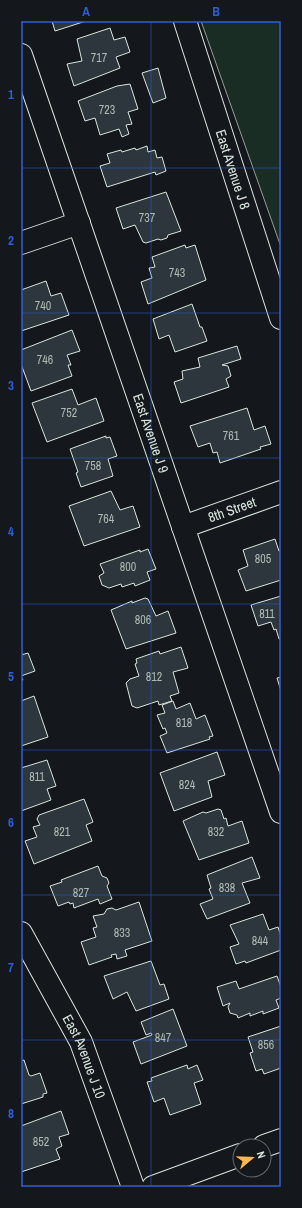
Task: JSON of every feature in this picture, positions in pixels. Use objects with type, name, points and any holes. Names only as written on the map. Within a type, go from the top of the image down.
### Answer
[{"type":"street","name":"East Avenue J 8","points":[[185,21],[281,318]]},
{"type":"street","name":"East Avenue J 9","points":[[21,55],[281,812]]},
{"type":"street","points":[[21,243],[79,223]]},
{"type":"street","name":"8th Street","points":[[183,527],[281,492]]},
{"type":"street","name":"East Avenue J 10","points":[[21,933],[81,1042],[133,1187]]},
{"type":"street","points":[[153,1187],[232,1158]]},
{"type":"green space","points":[[201,21],[281,21],[281,247]]},
{"type":"building","points":[[52,21],[86,21],[55,31]]},
{"type":"building","points":[[110,28],[114,40],[125,37],[130,52],[116,57],[120,68],[74,86],[67,64],[82,61],[77,39]]},
{"type":"building","points":[[158,68],[166,98],[153,103],[142,73]]},
{"type":"building","points":[[130,84],[138,109],[128,112],[132,124],[126,125],[129,134],[122,137],[119,129],[100,135],[95,118],[85,121],[78,101],[117,86]]},
{"type":"building","points":[[147,146],[148,152],[155,150],[157,158],[162,157],[166,171],[156,175],[155,172],[107,187],[100,166],[110,163],[107,154],[135,148],[136,150]]},
{"type":"building","points":[[166,192],[181,231],[168,235],[167,238],[146,243],[143,242],[135,225],[123,229],[116,208]]},
{"type":"building","points":[[185,245],[186,248],[195,245],[206,280],[148,304],[141,282],[152,278],[149,268],[155,267],[152,257]]},
{"type":"building","points":[[46,281],[51,296],[61,293],[69,315],[21,331],[21,290]]},
{"type":"building","points":[[192,304],[200,327],[202,327],[207,341],[175,352],[169,335],[159,339],[153,319]]},
{"type":"building","points":[[72,330],[80,351],[67,355],[71,365],[68,365],[72,376],[31,391],[21,364],[21,350]]},
{"type":"building","points":[[237,346],[241,359],[222,365],[228,366],[231,376],[226,379],[229,387],[181,403],[174,382],[183,379],[182,371],[200,367],[198,358]]},
{"type":"building","points":[[72,389],[78,405],[96,398],[104,421],[47,442],[32,403]]},
{"type":"building","points":[[247,408],[254,430],[265,426],[271,444],[220,463],[217,452],[213,453],[210,443],[198,447],[190,426]]},
{"type":"building","points":[[106,436],[106,438],[110,437],[117,456],[108,459],[113,476],[81,487],[76,473],[78,472],[70,449]]},
{"type":"building","points":[[111,491],[120,510],[133,506],[140,527],[84,546],[69,506]]},
{"type":"building","points":[[275,539],[279,551],[281,551],[281,580],[246,591],[238,570],[248,566],[243,550]]},
{"type":"building","points":[[148,549],[156,569],[147,572],[150,580],[135,586],[134,583],[122,587],[121,584],[109,588],[102,585],[99,576],[104,573],[100,564],[140,550],[140,552]]},
{"type":"building","points":[[281,596],[281,640],[279,639],[276,629],[274,630],[271,622],[258,626],[251,605]]},
{"type":"building","points":[[145,598],[148,599],[156,616],[168,611],[176,633],[126,649],[111,610],[132,601],[132,603]]},
{"type":"building","points":[[181,647],[188,668],[173,672],[179,693],[170,696],[172,701],[159,705],[158,701],[137,708],[132,706],[126,683],[130,679],[139,676],[135,664],[137,663],[136,659],[159,651],[160,654]]},
{"type":"building","points":[[28,653],[35,671],[21,676],[21,655]]},
{"type":"building","points":[[281,677],[281,691],[277,678]]},
{"type":"building","points":[[34,696],[48,737],[21,746],[21,701]]},
{"type":"building","points":[[173,701],[176,709],[190,703],[196,719],[205,715],[213,736],[209,737],[210,739],[167,753],[160,736],[167,733],[165,728],[163,729],[157,715],[165,713],[162,705]]},
{"type":"building","points":[[217,752],[225,775],[208,781],[212,797],[174,811],[160,773]]},
{"type":"building","points":[[47,760],[56,786],[47,789],[51,800],[21,811],[21,768]]},
{"type":"building","points":[[84,799],[93,822],[86,825],[92,841],[34,864],[25,841],[37,837],[33,827],[40,825],[37,819],[39,815]]},
{"type":"building","points":[[218,809],[221,810],[224,819],[226,818],[228,826],[242,821],[249,843],[199,860],[183,821],[203,812],[206,813]]},
{"type":"building","points":[[252,857],[260,878],[242,883],[250,903],[207,919],[200,904],[213,899],[209,889],[211,888],[207,875]]},
{"type":"building","points":[[98,866],[102,876],[107,878],[109,883],[107,886],[112,899],[100,904],[98,899],[74,908],[73,903],[70,904],[69,902],[58,906],[50,886],[62,882],[61,880]]},
{"type":"building","points":[[139,902],[152,941],[125,950],[127,956],[117,959],[116,954],[111,955],[112,957],[89,965],[81,942],[96,937],[93,928],[97,927],[93,916],[104,914],[107,909],[112,908],[116,910]]},
{"type":"building","points":[[263,914],[269,930],[278,927],[281,936],[281,950],[246,963],[245,961],[236,964],[230,947],[239,944],[230,925]]},
{"type":"building","points":[[151,961],[160,985],[164,984],[169,999],[136,1011],[127,992],[113,999],[104,976]]},
{"type":"building","points":[[277,976],[281,987],[281,998],[276,1000],[279,1008],[263,1014],[263,1011],[250,1016],[250,1013],[238,1018],[237,1015],[230,1013],[228,1007],[230,1003],[223,1006],[217,987],[236,981],[239,989]]},
{"type":"building","points":[[173,1009],[187,1046],[141,1064],[133,1042],[152,1035],[151,1033],[146,1035],[141,1022]]},
{"type":"building","points":[[281,1026],[281,1068],[264,1074],[262,1069],[256,1071],[250,1053],[253,1052],[248,1037]]},
{"type":"building","points":[[24,1060],[29,1075],[31,1076],[40,1073],[47,1093],[43,1094],[43,1097],[21,1104],[21,1061]]},
{"type":"building","points":[[187,1065],[188,1069],[197,1065],[203,1080],[194,1083],[201,1104],[170,1115],[164,1098],[154,1102],[147,1082],[152,1081],[151,1078]]},
{"type":"building","points":[[61,1111],[69,1134],[59,1137],[62,1146],[56,1149],[60,1159],[21,1172],[21,1126]]}]
